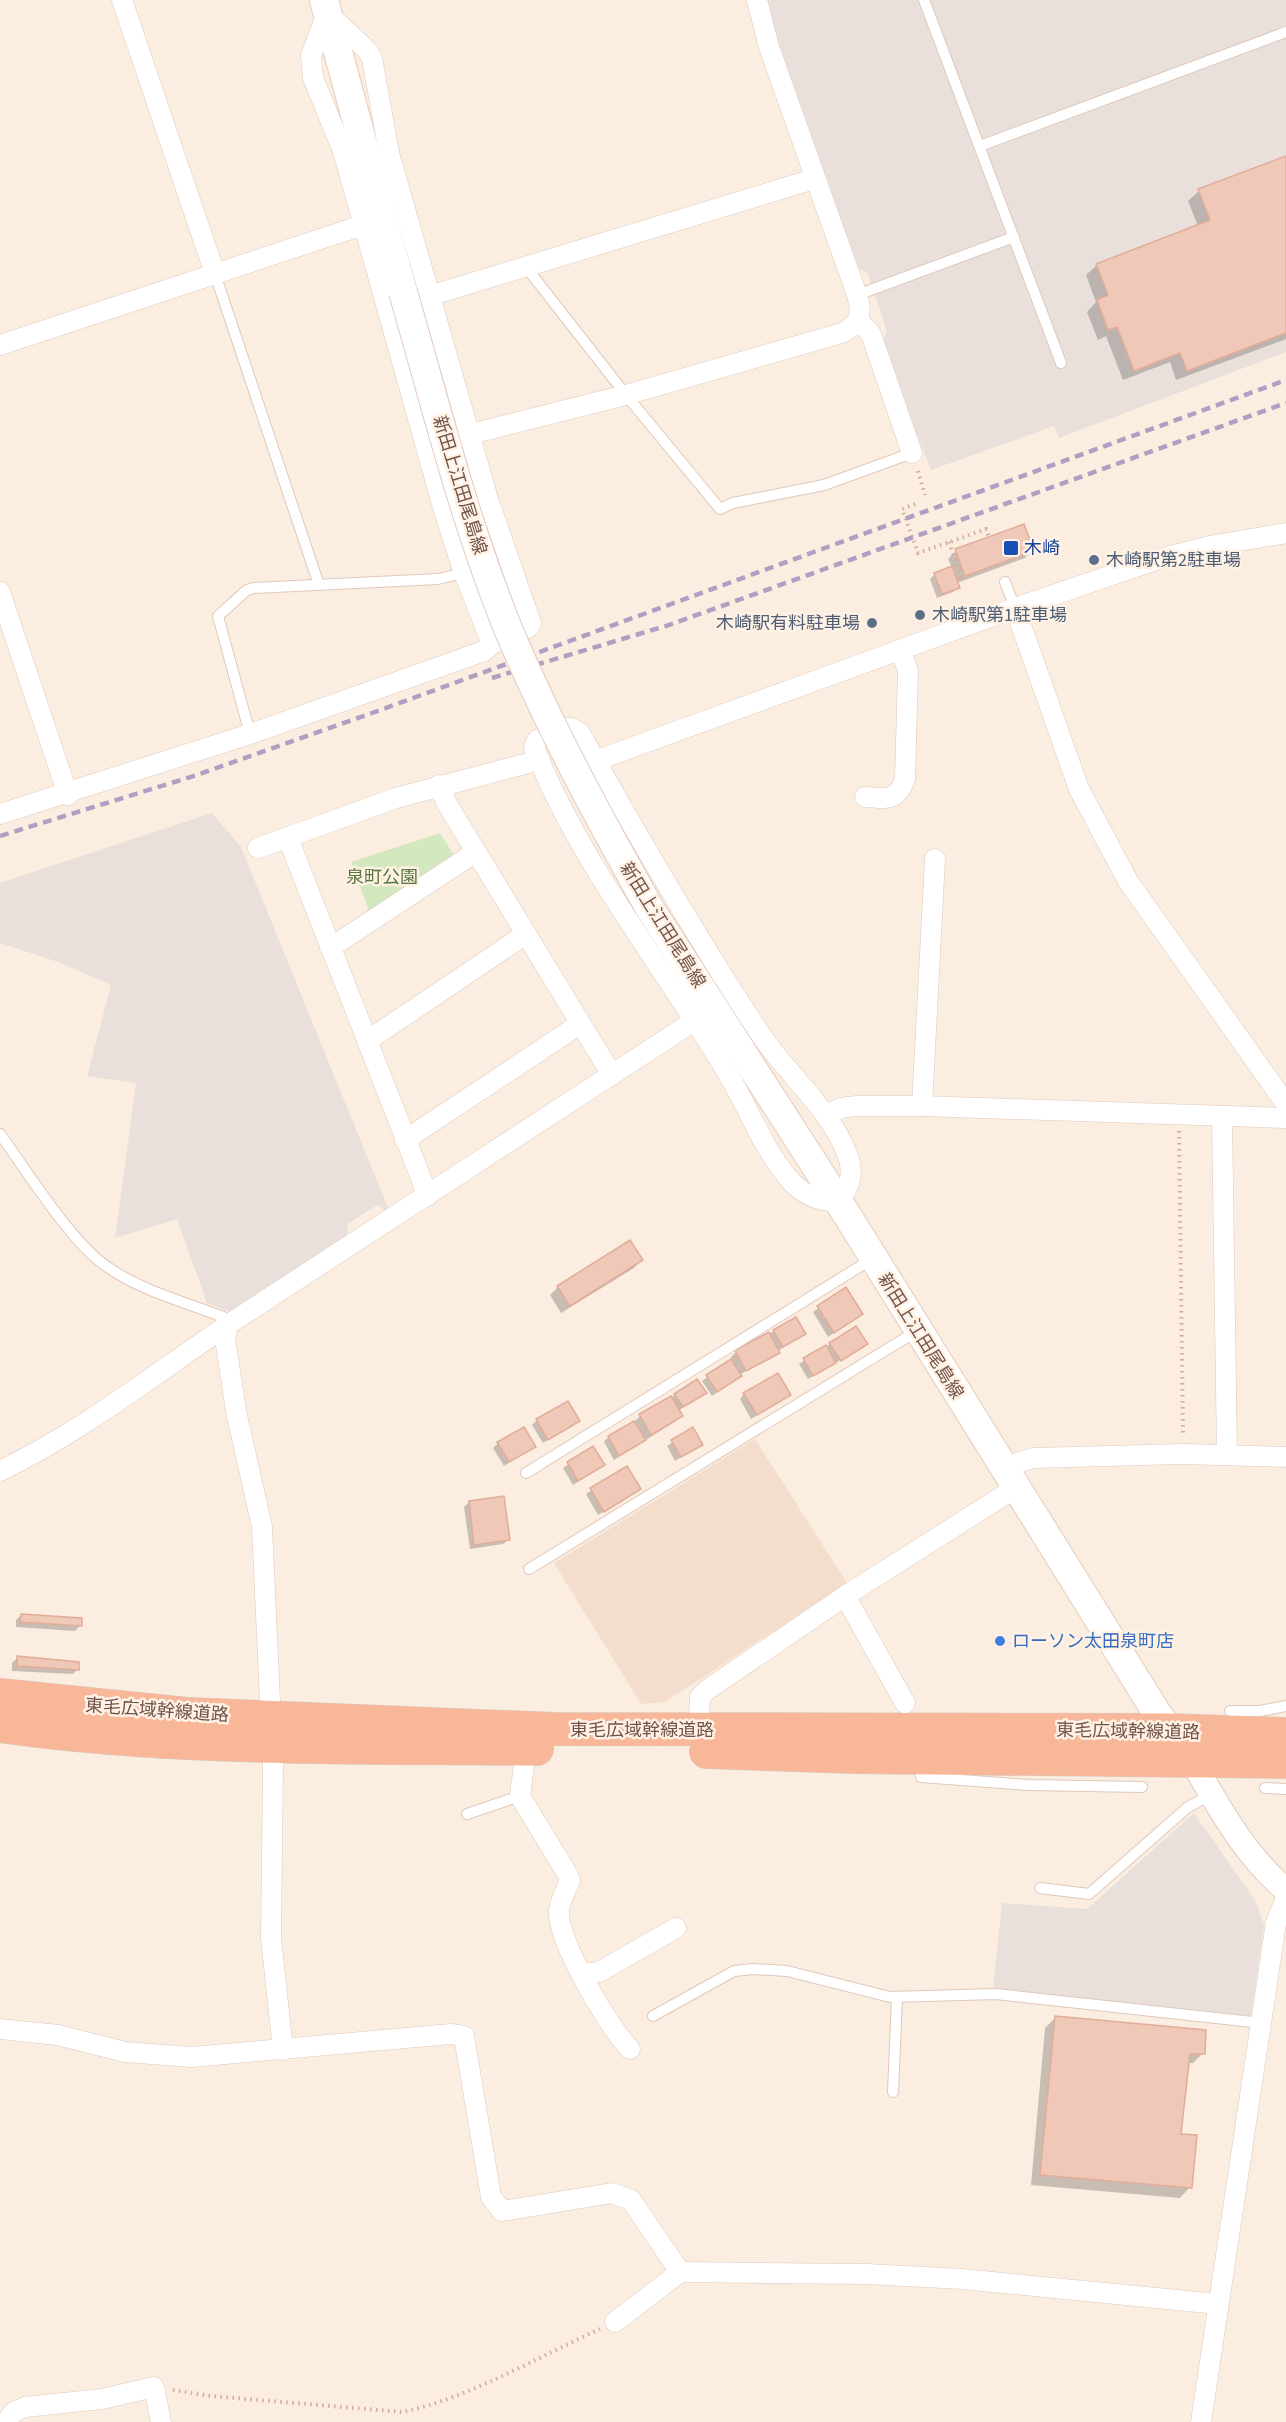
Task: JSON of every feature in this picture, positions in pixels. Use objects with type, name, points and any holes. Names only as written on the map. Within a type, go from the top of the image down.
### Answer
[{"type":"highway","name":"東毛広域幹線道路","points":[[0,1695],[131,1710],[271,1732],[404,1748],[919,1758],[1029,1772],[1192,1761],[1286,1762]]},
{"type":"highway","name":"東毛広域幹線道路","points":[[0,1726],[125,1740],[271,1732],[555,1729],[1168,1730],[1286,1734]]},
{"type":"main road","name":"新田上江田尾島線","points":[[326,6],[416,294],[464,504],[510,631],[572,766],[649,907],[838,1201],[872,1259],[1168,1730],[1192,1761]]},
{"type":"street","points":[[122,0],[215,274]]},
{"type":"street","points":[[424,446],[626,395],[842,333],[859,321],[861,308],[857,295],[769,47],[757,0]]},
{"type":"street","points":[[0,814],[68,795],[250,734],[484,651],[492,644],[531,624],[488,499],[469,435],[416,294],[372,58],[326,6],[310,56],[313,78],[343,151],[424,446],[464,573],[492,644]]},
{"type":"street","points":[[416,294],[526,267],[814,179]]},
{"type":"street","points":[[0,345],[363,225]]},
{"type":"street","points":[[859,321],[871,334],[912,453]]},
{"type":"street","points":[[595,761],[1015,608],[1159,559],[1210,546],[1286,533]]},
{"type":"street","points":[[0,592],[68,795]]},
{"type":"street","points":[[1015,608],[1079,789],[1128,880],[1286,1104]]},
{"type":"street","points":[[865,797],[891,798],[900,792],[904,779],[908,671],[901,651]]},
{"type":"street","points":[[563,728],[573,728],[580,733],[595,761],[648,855],[764,1040],[826,1116],[841,1140],[851,1170],[847,1192],[838,1201],[821,1201],[799,1190],[781,1168],[759,1133],[729,1075],[582,843],[534,747],[537,740],[563,728]]},
{"type":"street","points":[[258,848],[439,785],[540,760]]},
{"type":"street","points":[[439,785],[447,804],[612,1075]]},
{"type":"street","points":[[288,838],[428,1196]]},
{"type":"street","points":[[330,948],[476,852]]},
{"type":"street","points":[[922,1106],[934,859]]},
{"type":"street","points":[[367,1041],[526,934]]},
{"type":"street","points":[[0,1471],[36,1454],[103,1413],[228,1325],[694,1021]]},
{"type":"street","points":[[405,1140],[580,1024]]},
{"type":"street","points":[[826,1116],[840,1108],[857,1106],[922,1106],[1286,1118]]},
{"type":"street","points":[[1222,1116],[1227,1455]]},
{"type":"street","points":[[228,1325],[225,1338],[236,1411],[262,1527],[271,1732],[271,1938],[283,2050]]},
{"type":"street","points":[[698,1730],[700,1697],[1011,1477],[1033,1458],[1183,1454],[1286,1457]]},
{"type":"street","points":[[845,1596],[905,1703]]},
{"type":"street","points":[[526,1749],[519,1796],[570,1880],[559,1909],[559,1916],[587,1988],[630,2049]]},
{"type":"street","points":[[1192,1761],[1247,1849],[1286,1890]]},
{"type":"street","points":[[1201,2422],[1276,1923],[1286,1898]]},
{"type":"street","points":[[580,1974],[599,1972],[676,1928]]},
{"type":"street","points":[[0,2029],[58,2035],[125,2052],[192,2057],[451,2034],[464,2036],[491,2197],[495,2205],[502,2211],[612,2193],[622,2195],[631,2200],[680,2272]]},
{"type":"street","points":[[615,2322],[680,2272],[867,2274],[962,2278],[1218,2304]]},
{"type":"street","points":[[6,2422],[14,2412],[25,2407],[102,2399],[154,2387],[161,2422]]},
{"type":"lane","points":[[924,0],[1061,363]]},
{"type":"lane","points":[[980,146],[1286,32]]},
{"type":"lane","points":[[857,295],[1014,237]]},
{"type":"lane","points":[[526,267],[626,395],[720,509],[733,503],[824,485],[912,453]]},
{"type":"lane","points":[[215,274],[319,585]]},
{"type":"lane","points":[[250,734],[218,616],[247,590],[438,579],[464,573]]},
{"type":"lane","points":[[1005,582],[1015,608]]},
{"type":"lane","points":[[0,1134],[84,1247],[105,1266],[129,1279],[223,1317],[228,1325]]},
{"type":"lane","points":[[526,1473],[872,1259]]},
{"type":"lane","points":[[529,1569],[917,1331]]},
{"type":"lane","points":[[1230,1711],[1260,1711],[1286,1706]]},
{"type":"lane","points":[[1029,1772],[1142,1787]]},
{"type":"lane","points":[[1266,1788],[1286,1788]]},
{"type":"lane","points":[[1040,1888],[1089,1894],[1188,1807],[1212,1795]]},
{"type":"lane","points":[[467,1814],[519,1796]]},
{"type":"lane","points":[[653,2016],[727,1974],[742,1969],[787,1971],[897,1998],[996,1994],[1262,2023]]},
{"type":"lane","points":[[893,2092],[897,1998]]},
{"type":"path","points":[[912,453],[925,495]]},
{"type":"path","points":[[915,504],[902,509],[918,554],[986,529],[989,537]]},
{"type":"path","points":[[949,542],[961,577],[956,578]]},
{"type":"path","points":[[1179,1116],[1183,1454]]},
{"type":"path","points":[[154,2387],[211,2396],[402,2412],[428,2406],[454,2396],[615,2322]]},
{"type":"shaded area","points":[[763,0],[1286,0],[1286,352],[1059,438],[1054,426],[931,470],[881,343],[887,332],[868,273],[853,266]]},
{"type":"shaded area","points":[[212,813],[241,847],[388,1208],[386,1211],[377,1205],[348,1224],[346,1241],[231,1313],[207,1303],[177,1219],[115,1238],[136,1083],[87,1076],[111,985],[61,963],[0,943],[0,883]]},
{"type":"shaded area","points":[[755,1439],[847,1583],[665,1702],[641,1704],[554,1563]]},
{"type":"shaded area","points":[[1194,1813],[1255,1900],[1264,1925],[1251,2016],[993,1989],[1002,1903],[1087,1909]]},
{"type":"green space","name":"泉町公園","points":[[440,833],[455,857],[370,914],[351,862]]},
{"type":"building","points":[[1286,156],[1286,333],[1187,371],[1180,353],[1134,371],[1117,327],[1108,330],[1097,300],[1108,295],[1096,264],[1210,220],[1198,189]]},
{"type":"building","points":[[1024,524],[1034,551],[965,576],[955,549]]},
{"type":"building","points":[[952,566],[960,588],[942,594],[934,573]]},
{"type":"building","points":[[630,1240],[643,1260],[570,1306],[557,1286]]},
{"type":"building","points":[[846,1287],[863,1314],[834,1333],[817,1306]]},
{"type":"building","points":[[796,1317],[806,1334],[783,1347],[773,1330]]},
{"type":"building","points":[[856,1326],[868,1344],[841,1361],[829,1343]]},
{"type":"building","points":[[769,1332],[780,1353],[746,1371],[735,1350]]},
{"type":"building","points":[[826,1345],[836,1363],[813,1376],[803,1358]]},
{"type":"building","points":[[731,1359],[742,1376],[717,1392],[706,1375]]},
{"type":"building","points":[[778,1373],[791,1395],[757,1415],[743,1393]]},
{"type":"building","points":[[697,1379],[707,1393],[683,1407],[674,1394]]},
{"type":"building","points":[[671,1396],[683,1416],[651,1435],[639,1414]]},
{"type":"building","points":[[568,1401],[580,1421],[548,1440],[536,1419]]},
{"type":"building","points":[[634,1421],[646,1440],[619,1456],[608,1436]]},
{"type":"building","points":[[524,1427],[536,1447],[509,1462],[497,1442]]},
{"type":"building","points":[[693,1427],[703,1445],[681,1457],[671,1440]]},
{"type":"building","points":[[593,1446],[605,1465],[578,1481],[567,1462]]},
{"type":"building","points":[[627,1466],[641,1489],[604,1512],[590,1488]]},
{"type":"building","points":[[504,1496],[510,1540],[474,1545],[469,1501]]},
{"type":"building","points":[[21,1614],[82,1618],[82,1626],[20,1622]]},
{"type":"building","points":[[17,1656],[79,1662],[79,1670],[17,1666]]},
{"type":"building","points":[[1055,2016],[1206,2030],[1205,2054],[1190,2054],[1181,2134],[1197,2135],[1192,2188],[1040,2175]]},
{"type":"railway","points":[[0,836],[197,775],[372,713],[1286,380]]},
{"type":"railway","points":[[492,678],[669,625],[1286,403]]},
{"type":"place","name":"木崎","points":[[1011,548]]},
{"type":"place","name":"木崎駅第2駐車場","points":[[1094,560]]},
{"type":"place","name":"木崎駅第1駐車場","points":[[920,615]]},
{"type":"place","name":"木崎駅有料駐車場","points":[[872,623]]},
{"type":"place","name":"ローソン太田泉町店","points":[[1000,1641]]}]
